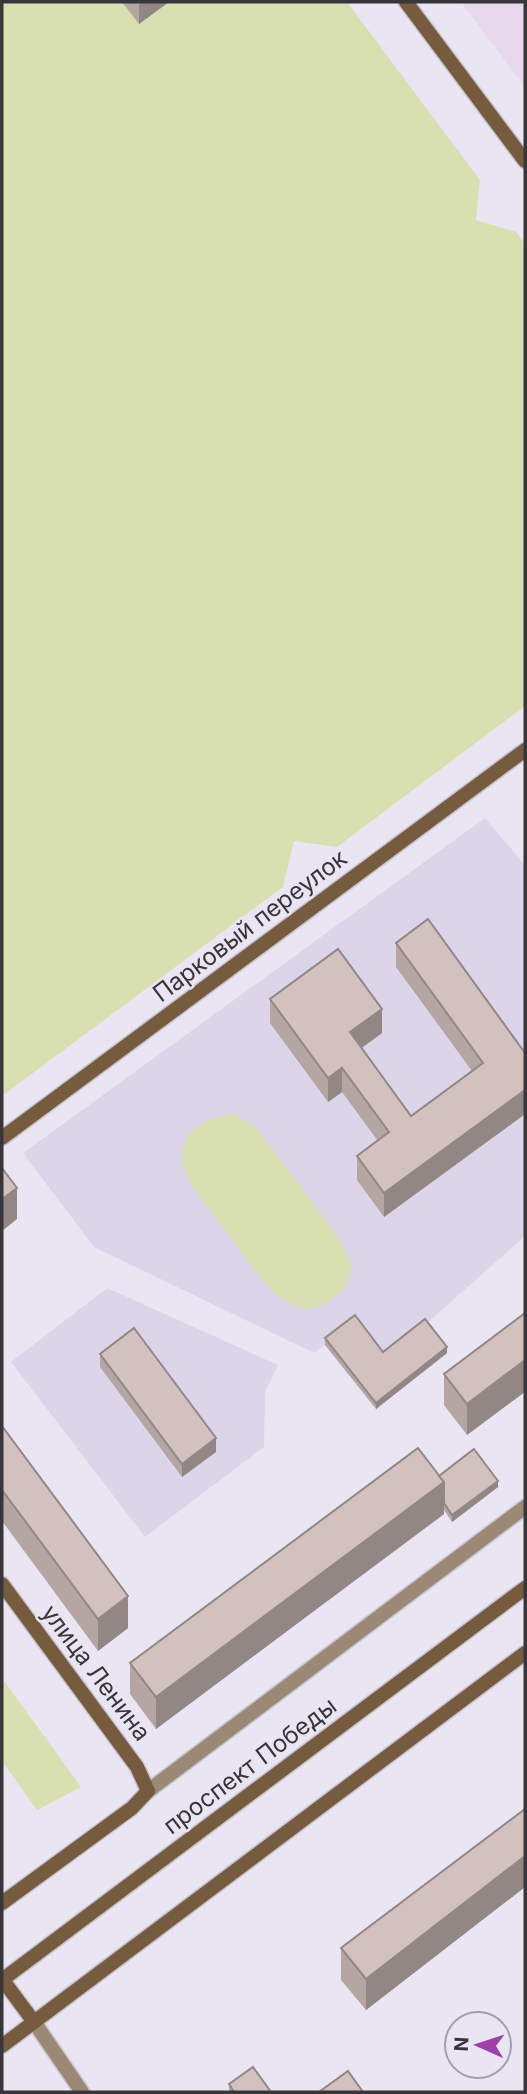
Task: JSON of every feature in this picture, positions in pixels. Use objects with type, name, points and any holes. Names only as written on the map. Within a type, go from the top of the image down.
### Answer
[{"type":"main road","points":[[406,2],[525,162]]},
{"type":"main road","name":"Парковый переулок","points":[[2,1138],[525,751]]},
{"type":"main road","name":"улица Ленина","points":[[2,1584],[137,1767],[148,1791]]},
{"type":"main road","name":"проспект Победы","points":[[2,1980],[525,1588]]},
{"type":"main road","points":[[2,2046],[525,1653]]},
{"type":"main road","points":[[2,1903],[132,1808],[148,1791]]},
{"type":"main road","points":[[2,1980],[34,2022]]},
{"type":"street","points":[[148,1791],[525,1507]]},
{"type":"street","points":[[34,2022],[82,2092]]},
{"type":"shaded area","points":[[461,2],[525,2],[525,87]]},
{"type":"shaded area","points":[[485,818],[525,865],[525,1236],[425,1325],[383,1358],[355,1322],[314,1353],[94,1247],[23,1153]]},
{"type":"shaded area","points":[[107,1288],[278,1365],[265,1392],[264,1447],[145,1537],[11,1362]]},
{"type":"green space","points":[[2,2],[347,2],[480,180],[476,220],[516,232],[525,244],[525,706],[337,847],[294,841],[283,887],[2,1096]]},
{"type":"green space","points":[[234,1114],[256,1127],[340,1240],[352,1267],[341,1290],[328,1301],[313,1308],[299,1307],[273,1291],[209,1209],[186,1174],[182,1152],[189,1135],[209,1120]]},
{"type":"green space","points":[[2,1678],[81,1787],[37,1810],[2,1761]]},
{"type":"building","points":[[428,919],[525,1053],[525,1090],[384,1193],[357,1156],[389,1132],[342,1068],[328,1078],[270,999],[338,949],[382,1009],[350,1032],[411,1116],[483,1063],[396,943]]},
{"type":"building","points":[[2,1168],[17,1188],[2,1199]]},
{"type":"building","points":[[525,1313],[525,1360],[467,1404],[444,1374]]},
{"type":"building","points":[[355,1315],[383,1352],[425,1319],[447,1347],[376,1403],[325,1338]]},
{"type":"building","points":[[134,1328],[216,1438],[182,1464],[100,1354]]},
{"type":"building","points":[[2,1426],[128,1596],[98,1619],[2,1490]]},
{"type":"building","points":[[418,1448],[444,1482],[156,1697],[130,1663]]},
{"type":"building","points":[[474,1449],[498,1481],[452,1515],[444,1503],[444,1482],[439,1476]]},
{"type":"building","points":[[525,1809],[525,1856],[366,1979],[341,1948]]},
{"type":"building","points":[[253,2067],[271,2092],[234,2092],[229,2084]]},
{"type":"building","points":[[348,2071],[363,2092],[319,2092]]}]
